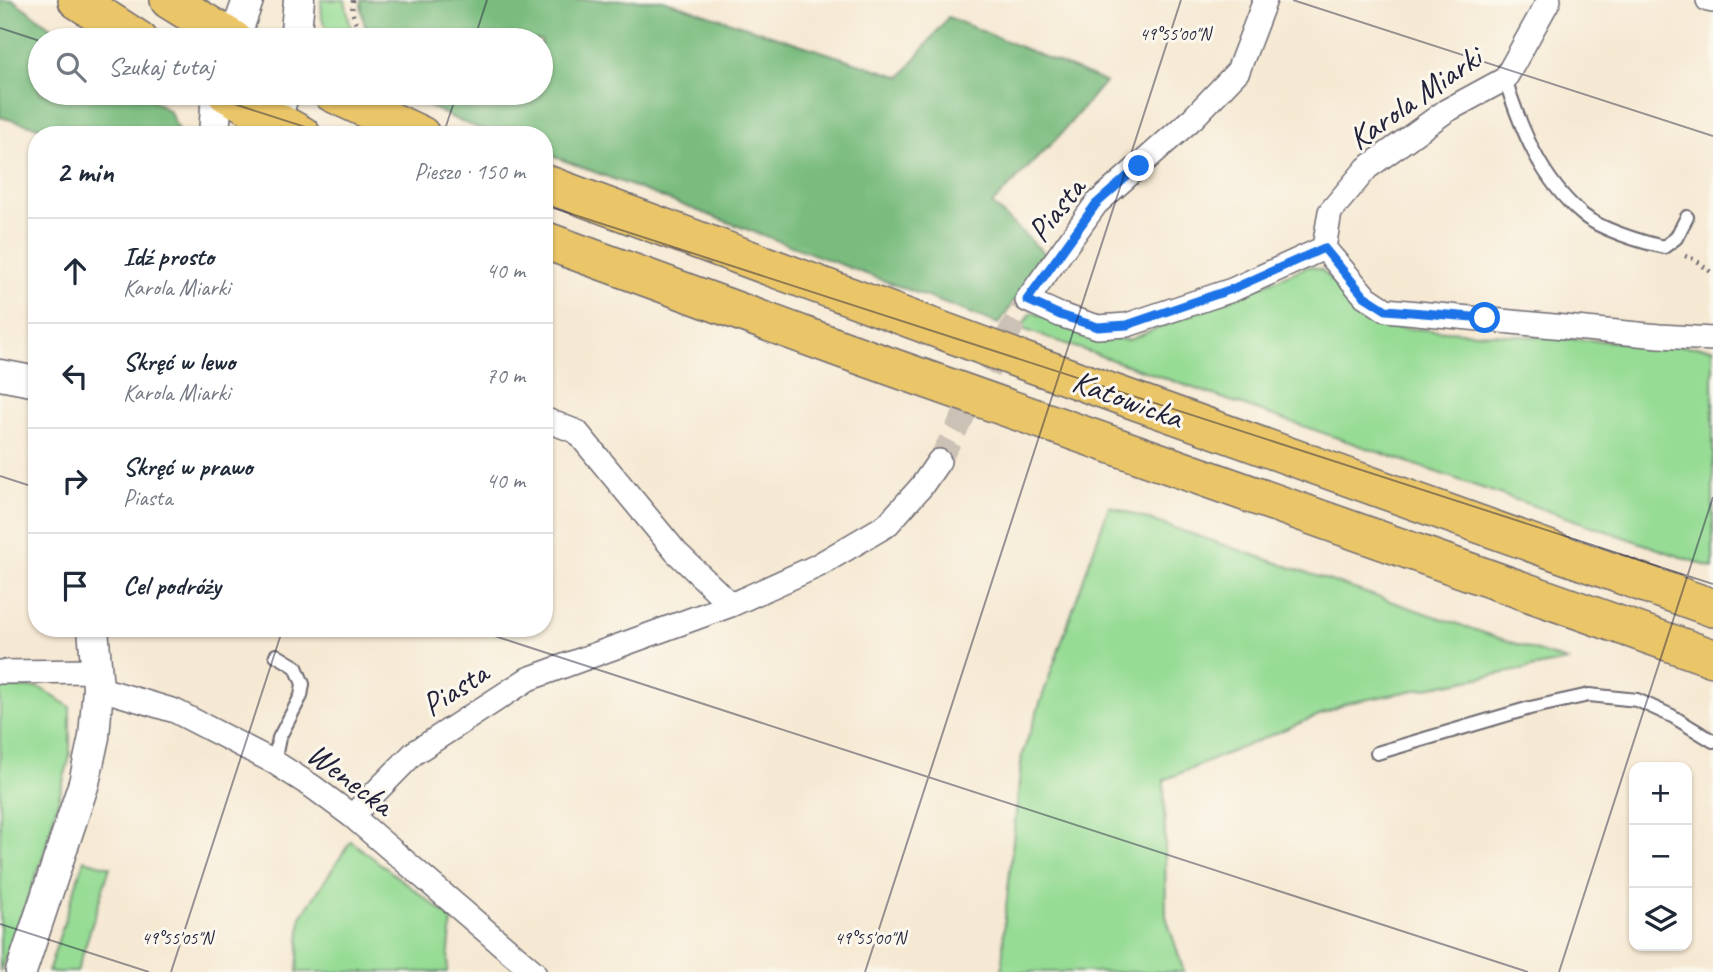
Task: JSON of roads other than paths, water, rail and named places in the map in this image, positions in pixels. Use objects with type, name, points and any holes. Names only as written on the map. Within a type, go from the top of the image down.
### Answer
[{"type":"main road","points":[[78,0],[121,28]]},
{"type":"main road","points":[[169,0],[214,28]]},
{"type":"main road","points":[[250,105],[283,121]]},
{"type":"main road","points":[[357,105],[402,126]]},
{"type":"main road","name":"Katowicka","points":[[553,186],[1020,360],[1713,608]]},
{"type":"main road","name":"Katowicka","points":[[553,243],[844,350],[1713,657]]},
{"type":"street","points":[[238,28],[248,0]]},
{"type":"street","points":[[296,28],[299,0]]},
{"type":"street","name":"Piasta","points":[[1265,0],[1238,71],[1193,118],[1096,204],[1027,300],[1060,315],[1098,327],[1127,325],[1232,289],[1324,248]]},
{"type":"street","name":"Karola Miarki","points":[[1324,248],[1330,212],[1367,168],[1446,111],[1504,79],[1549,0]]},
{"type":"street","points":[[215,126],[216,105]]},
{"type":"street","points":[[1324,248],[1364,296],[1386,310],[1713,339]]},
{"type":"street","points":[[553,423],[577,432],[676,552],[731,605]]},
{"type":"street","name":"Piasta","points":[[352,816],[414,753],[528,679],[731,605],[817,566],[887,525],[921,487],[939,461]]},
{"type":"street","points":[[22,972],[84,783],[94,737],[98,680],[94,637]]},
{"type":"street","name":"Wenecka","points":[[0,672],[98,680],[175,712],[274,762],[352,816],[534,972]]},
{"type":"lane","points":[[1504,79],[1523,133],[1550,180],[1584,216],[1641,242],[1664,247],[1676,238],[1687,217]]},
{"type":"lane","points":[[274,762],[279,738],[301,696],[303,684],[296,667],[276,655]]},
{"type":"lane","points":[[1377,752],[1530,708],[1590,695],[1637,700],[1672,716],[1713,741]]},
{"type":"tunnel","points":[[939,461],[1027,300]]}]
